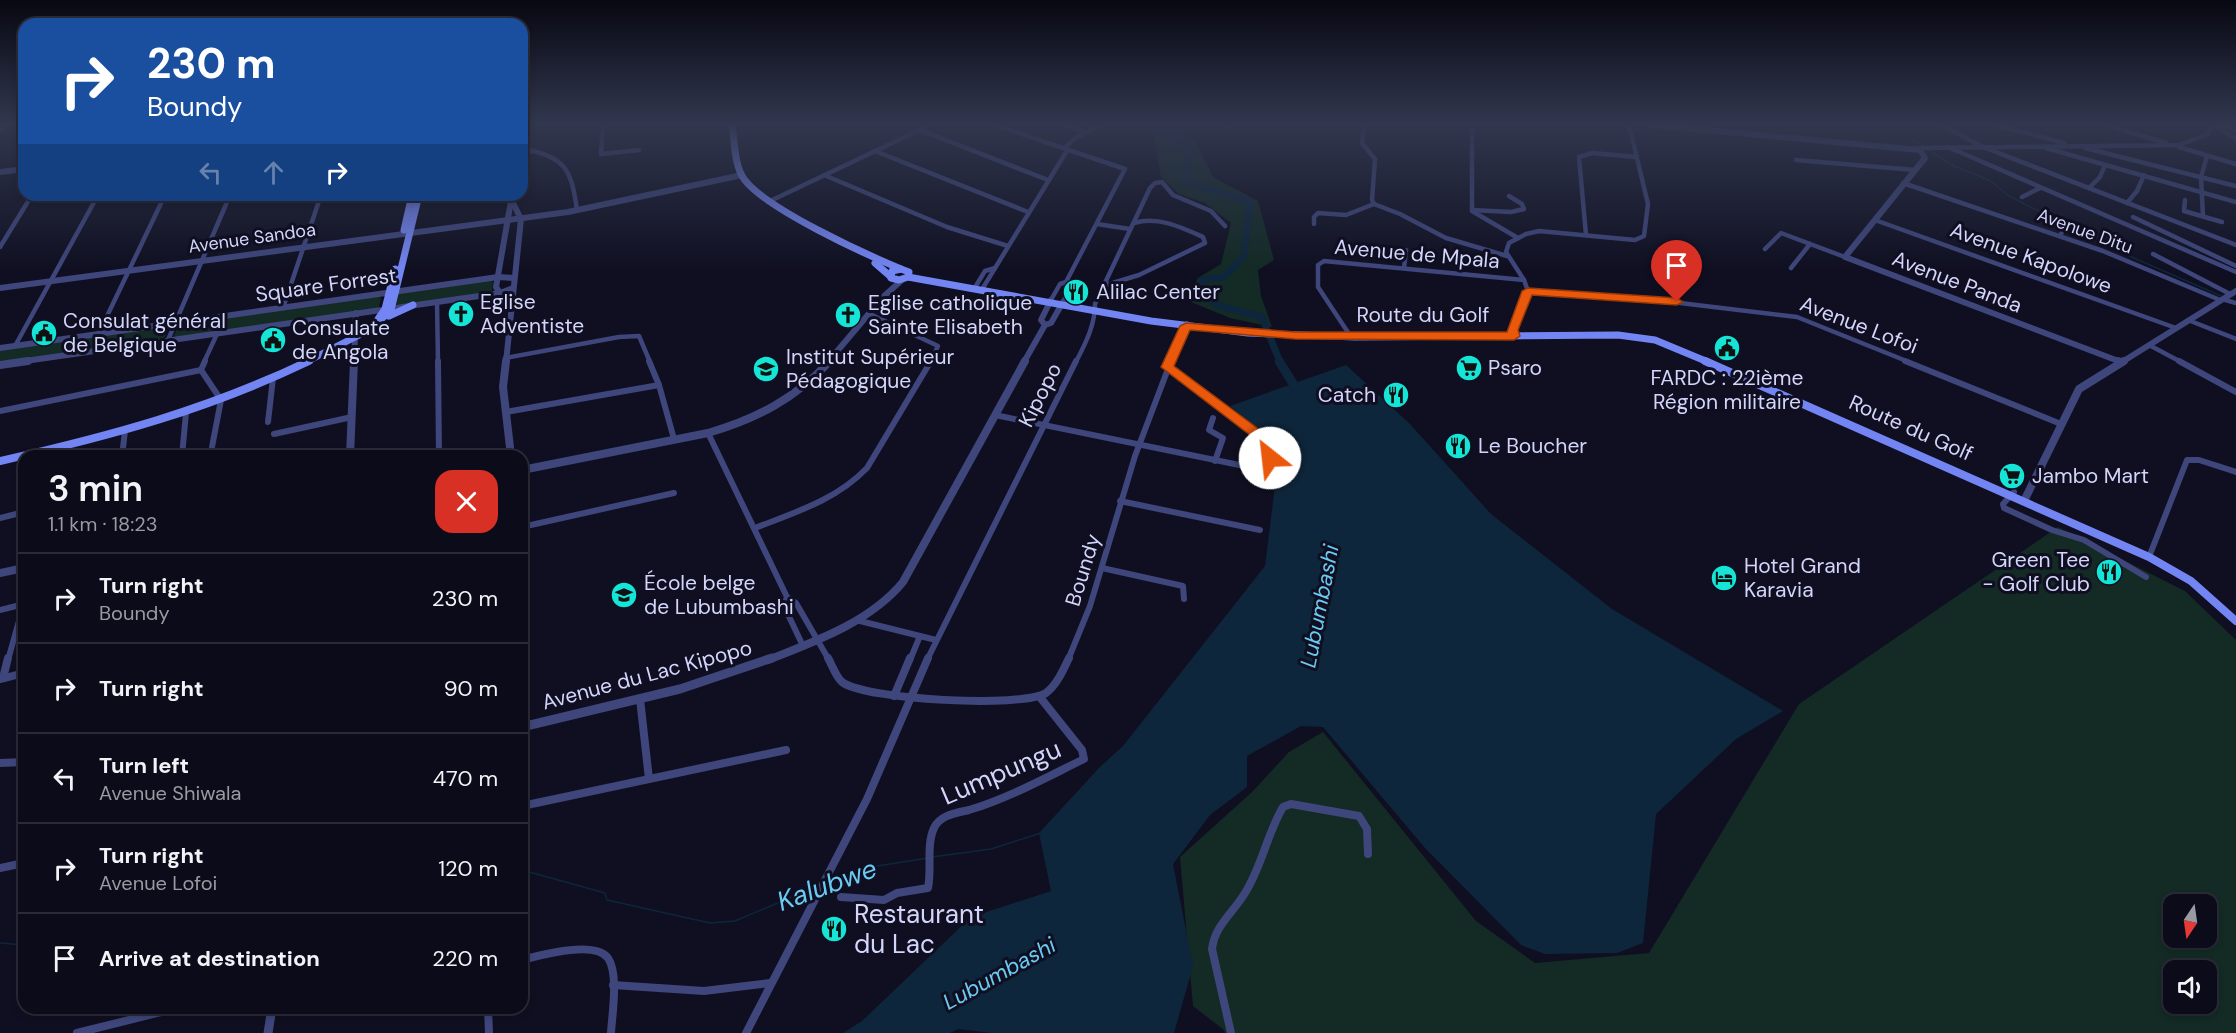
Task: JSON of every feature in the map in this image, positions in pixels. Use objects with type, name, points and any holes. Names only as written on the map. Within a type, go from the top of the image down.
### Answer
[{"type":"main road","points":[[740,176],[748,191],[878,264],[895,280],[906,276],[1186,325],[1271,332],[1350,335],[1622,335],[1655,340],[2150,555],[2195,579],[2236,615]]},
{"type":"main road","points":[[387,312],[406,233],[411,201]]},
{"type":"main road","points":[[406,233],[417,201]]},
{"type":"main road","points":[[835,238],[901,269],[906,276]]},
{"type":"main road","points":[[890,276],[892,271],[901,269]]},
{"type":"main road","points":[[46,450],[125,431],[221,400],[273,378],[356,337],[387,312],[412,305]]},
{"type":"main road","points":[[0,461],[18,457]]},
{"type":"main road","points":[[2150,555],[2191,581],[2236,621]]},
{"type":"street","points":[[570,173],[577,210]]},
{"type":"street","points":[[768,202],[828,173]]},
{"type":"street","points":[[931,173],[1028,212]]},
{"type":"street","points":[[1031,173],[1048,180]]},
{"type":"street","points":[[978,289],[995,267],[1052,173]]},
{"type":"street","points":[[1066,282],[1071,286],[1052,322],[1045,325],[1041,320],[1060,284],[1066,282],[1124,173]]},
{"type":"street","points":[[1374,173],[1372,200],[1374,204]]},
{"type":"street","points":[[1472,173],[1472,210],[1474,214],[1518,238]]},
{"type":"street","points":[[1579,173],[1586,235]]},
{"type":"street","points":[[1513,334],[1528,291],[1524,280],[1508,257],[1506,246],[1518,238],[1539,231],[1635,240],[1644,236],[1648,204],[1641,173]]},
{"type":"street","points":[[1845,257],[1912,173]]},
{"type":"street","points":[[2007,173],[2236,272]]},
{"type":"street","points":[[2051,173],[2236,245]]},
{"type":"street","points":[[2089,188],[2102,173]]},
{"type":"street","points":[[2137,173],[2236,202]]},
{"type":"street","points":[[2186,173],[2236,186]]},
{"type":"street","points":[[2202,173],[2203,216]]},
{"type":"street","points":[[824,175],[932,221],[1008,246]]},
{"type":"street","points":[[2127,203],[2137,191],[2144,175]]},
{"type":"street","name":"Avenue Sandoa","points":[[0,288],[507,219],[521,219],[620,203],[740,176]]},
{"type":"street","name":"Kipopo","points":[[746,1033],[867,799],[936,640],[1042,425],[1088,338],[1093,325],[1094,309],[1150,188],[1155,183],[1162,182],[1173,195],[1211,211],[1225,226]]},
{"type":"street","name":"Avenue Ditu","points":[[1903,183],[2060,236],[2227,297]]},
{"type":"street","points":[[2022,197],[2040,188]]},
{"type":"street","points":[[1472,210],[1511,212],[1524,209],[1522,204],[1509,196]]},
{"type":"street","points":[[2185,200],[2184,211],[2222,222]]},
{"type":"street","points":[[0,247],[28,201]]},
{"type":"street","points":[[15,346],[95,201]]},
{"type":"street","points":[[98,335],[162,201]]},
{"type":"street","points":[[168,340],[227,201]]},
{"type":"street","points":[[283,308],[319,201]]},
{"type":"street","points":[[510,201],[496,287],[501,293],[512,298]]},
{"type":"street","points":[[510,450],[503,387],[521,219],[513,201]]},
{"type":"street","points":[[1314,224],[1314,217],[1318,213],[1346,215],[1374,204],[1400,214],[1446,238],[1508,257]]},
{"type":"street","points":[[2133,216],[2236,266]]},
{"type":"street","points":[[1106,285],[1139,275],[1205,243],[1203,237],[1174,226],[1145,219],[1133,223]]},
{"type":"street","name":"Avenue Kapolowe","points":[[1875,220],[2176,328]]},
{"type":"street","points":[[1097,224],[1130,229]]},
{"type":"street","points":[[2060,236],[2064,224]]},
{"type":"street","name":"Avenue Panda","points":[[1765,249],[1781,233],[2121,362]]},
{"type":"street","points":[[1791,268],[1810,244]]},
{"type":"street","points":[[1404,268],[1406,250]]},
{"type":"street","points":[[2153,254],[2196,275],[2236,303]]},
{"type":"street","name":"Avenue de Mpala","points":[[1350,335],[1318,287],[1318,265],[1329,260],[1524,280]]},
{"type":"street","points":[[888,292],[890,276]]},
{"type":"street","points":[[528,469],[708,433],[756,417],[797,394],[816,377],[888,292],[906,276]]},
{"type":"street","name":"Square Forrest","points":[[0,348],[498,277],[514,278]]},
{"type":"street","name":"Square Forrest","points":[[412,305],[501,293],[513,288]]},
{"type":"street","name":"Avenue Lofoi","points":[[1528,291],[1630,297],[1797,317],[2061,424]]},
{"type":"street","points":[[2025,499],[2079,388],[2227,297]]},
{"type":"street","points":[[437,302],[440,450]]},
{"type":"street","name":"Square Forrest","points":[[0,365],[356,314],[387,312]]},
{"type":"street","points":[[350,450],[356,314]]},
{"type":"street","points":[[755,528],[829,498],[858,479],[938,350],[938,346],[870,314]]},
{"type":"street","points":[[2188,320],[2236,339]]},
{"type":"street","name":"Avenue du Lac Kipopo","points":[[528,726],[731,675],[816,640],[856,620],[886,601],[903,582],[1045,325]]},
{"type":"street","name":"Boundy","points":[[1039,696],[1047,692],[1055,683],[1072,652],[1102,568],[1120,501],[1167,367],[1186,325]]},
{"type":"street","points":[[201,370],[217,334]]},
{"type":"street","points":[[505,358],[636,335],[641,338],[659,385],[674,439]]},
{"type":"street","points":[[2149,345],[2236,392]]},
{"type":"street","points":[[995,416],[1140,447],[1254,468],[1267,463],[1270,458],[1269,447],[1264,439],[1167,367]]},
{"type":"street","points":[[201,370],[221,400],[212,447]]},
{"type":"street","points":[[0,411],[201,370]]},
{"type":"street","points":[[268,422],[273,378]]},
{"type":"street","points":[[507,412],[659,385]]},
{"type":"street","points":[[183,450],[186,413]]},
{"type":"street","points":[[274,434],[352,417]]},
{"type":"street","points":[[1213,418],[1209,430],[1223,438],[1215,461]]},
{"type":"street","points":[[123,450],[125,431]]},
{"type":"street","points":[[708,433],[787,597],[796,603],[841,681],[850,686],[910,699],[960,702],[1039,696]]},
{"type":"street","points":[[2150,555],[2188,459],[2199,460],[2236,472]]},
{"type":"street","points":[[528,525],[674,493]]},
{"type":"street","points":[[2013,494],[2003,504],[2004,508],[2052,530],[2084,540],[2146,577]]},
{"type":"street","points":[[1120,501],[1260,530]]},
{"type":"street","points":[[0,518],[18,514]]},
{"type":"street","points":[[1102,568],[1183,586],[1184,599]]},
{"type":"street","points":[[0,573],[18,569]]},
{"type":"street","points":[[787,597],[784,606],[803,646]]},
{"type":"street","points":[[0,610],[18,605]]},
{"type":"street","points":[[856,620],[936,640]]},
{"type":"street","points":[[2,679],[18,624]]},
{"type":"street","points":[[894,696],[920,636]]},
{"type":"street","points":[[2,679],[18,675]]},
{"type":"street","name":"Lumpungu","points":[[841,897],[884,900],[897,893],[924,890],[929,885],[931,837],[935,826],[944,817],[989,804],[1084,759],[1085,754],[1039,696]]},
{"type":"street","points":[[640,699],[649,779]]},
{"type":"street","points":[[528,805],[786,750]]},
{"type":"street","points":[[0,763],[18,762]]},
{"type":"street","points":[[1231,1033],[1212,949],[1212,940],[1216,930],[1234,909],[1252,880],[1283,807],[1291,804],[1359,816],[1367,829],[1368,854]]},
{"type":"street","points":[[0,868],[18,864]]},
{"type":"street","points":[[528,958],[547,953],[599,951],[609,959],[613,985],[611,1033]]},
{"type":"street","points":[[613,985],[704,991],[770,983]]},
{"type":"street","points":[[77,1033],[153,1014]]},
{"type":"street","points":[[268,1033],[271,1014]]},
{"type":"street","points":[[488,1014],[489,1033]]},
{"type":"green space","points":[[1160,173],[1211,173],[1213,177],[1258,201],[1274,260],[1258,270],[1261,296],[1272,327],[1230,318],[1186,300],[1198,278],[1221,264],[1231,223],[1205,203],[1179,194],[1161,177]]},
{"type":"green space","points":[[488,280],[493,282],[492,291],[487,293],[396,304],[398,294],[403,292]]},
{"type":"green space","points":[[377,296],[381,298],[379,307],[374,310],[174,336],[178,326],[183,324]]},
{"type":"green space","points":[[163,326],[168,328],[165,337],[159,340],[0,363],[0,350]]},
{"type":"green space","points":[[2058,527],[2185,591],[2236,640],[2236,1033],[1225,1033],[1193,1006],[1180,857],[1252,792],[1289,752],[1323,732],[1476,921],[1535,963],[1649,953],[1799,704]]},
{"type":"water","points":[[1346,365],[1410,424],[1491,514],[1612,609],[1783,711],[1736,739],[1656,814],[1643,943],[1617,953],[1545,954],[1521,945],[1425,848],[1323,727],[1301,726],[1247,756],[1247,787],[1210,815],[1173,864],[1193,966],[1174,1033],[992,1033],[958,1029],[950,1033],[843,1033],[862,1021],[971,917],[1051,891],[1039,833],[1099,768],[1123,746],[1265,566],[1280,446],[1230,406]]},
{"type":"waterway","name":"Lubumbashi","points":[[1186,173],[1184,182],[1250,201],[1244,256],[1224,277],[1203,280],[1196,289],[1219,306],[1262,317],[1280,362]]},
{"type":"waterway","points":[[1972,173],[1989,180],[2009,196],[2060,222],[2096,236],[2125,254],[2221,296]]},
{"type":"waterway","name":"Lubumbashi","points":[[1279,361],[1299,393]]},
{"type":"waterway","name":"Kalubwe","points":[[932,857],[991,849],[1041,833]]},
{"type":"waterway","name":"Kalubwe","points":[[828,882],[877,866],[928,858]]},
{"type":"waterway","name":"Kalubwe","points":[[528,872],[605,893],[607,900],[710,923],[735,921],[818,886]]},
{"type":"waterway","name":"Kalubwe","points":[[0,943],[18,944]]},
{"type":"place","name":"Alilac Center","points":[[1076,292]]},
{"type":"place","name":"Eglise Adventiste","points":[[461,314]]},
{"type":"place","name":"Eglise catholique Sainte Elisabeth","points":[[848,315]]},
{"type":"place","name":"Consulat général de Belgique","points":[[44,333]]},
{"type":"place","name":"Consulate de Angola","points":[[273,340]]},
{"type":"place","name":"FARDC : 22ième Région militaire","points":[[1727,348]]},
{"type":"place","name":"Psaro","points":[[1469,368]]},
{"type":"place","name":"Institut Supérieur Pédagogique","points":[[766,369]]},
{"type":"place","name":"Catch","points":[[1396,395]]},
{"type":"place","name":"Le Boucher","points":[[1458,446]]},
{"type":"place","name":"Jambo Mart","points":[[2012,476]]},
{"type":"place","name":"Green Tee - Golf Club","points":[[2109,572]]},
{"type":"place","name":"Hotel Grand Karavia","points":[[1724,578]]},
{"type":"place","name":"École belge de Lubumbashi","points":[[624,595]]},
{"type":"place","name":"Restaurant du Lac","points":[[834,929]]},
{"type":"route","points":[[1270,458],[1269,447],[1264,439],[1167,367],[1186,326],[1295,336],[1514,336],[1512,333],[1525,304],[1528,291],[1677,302]]}]
